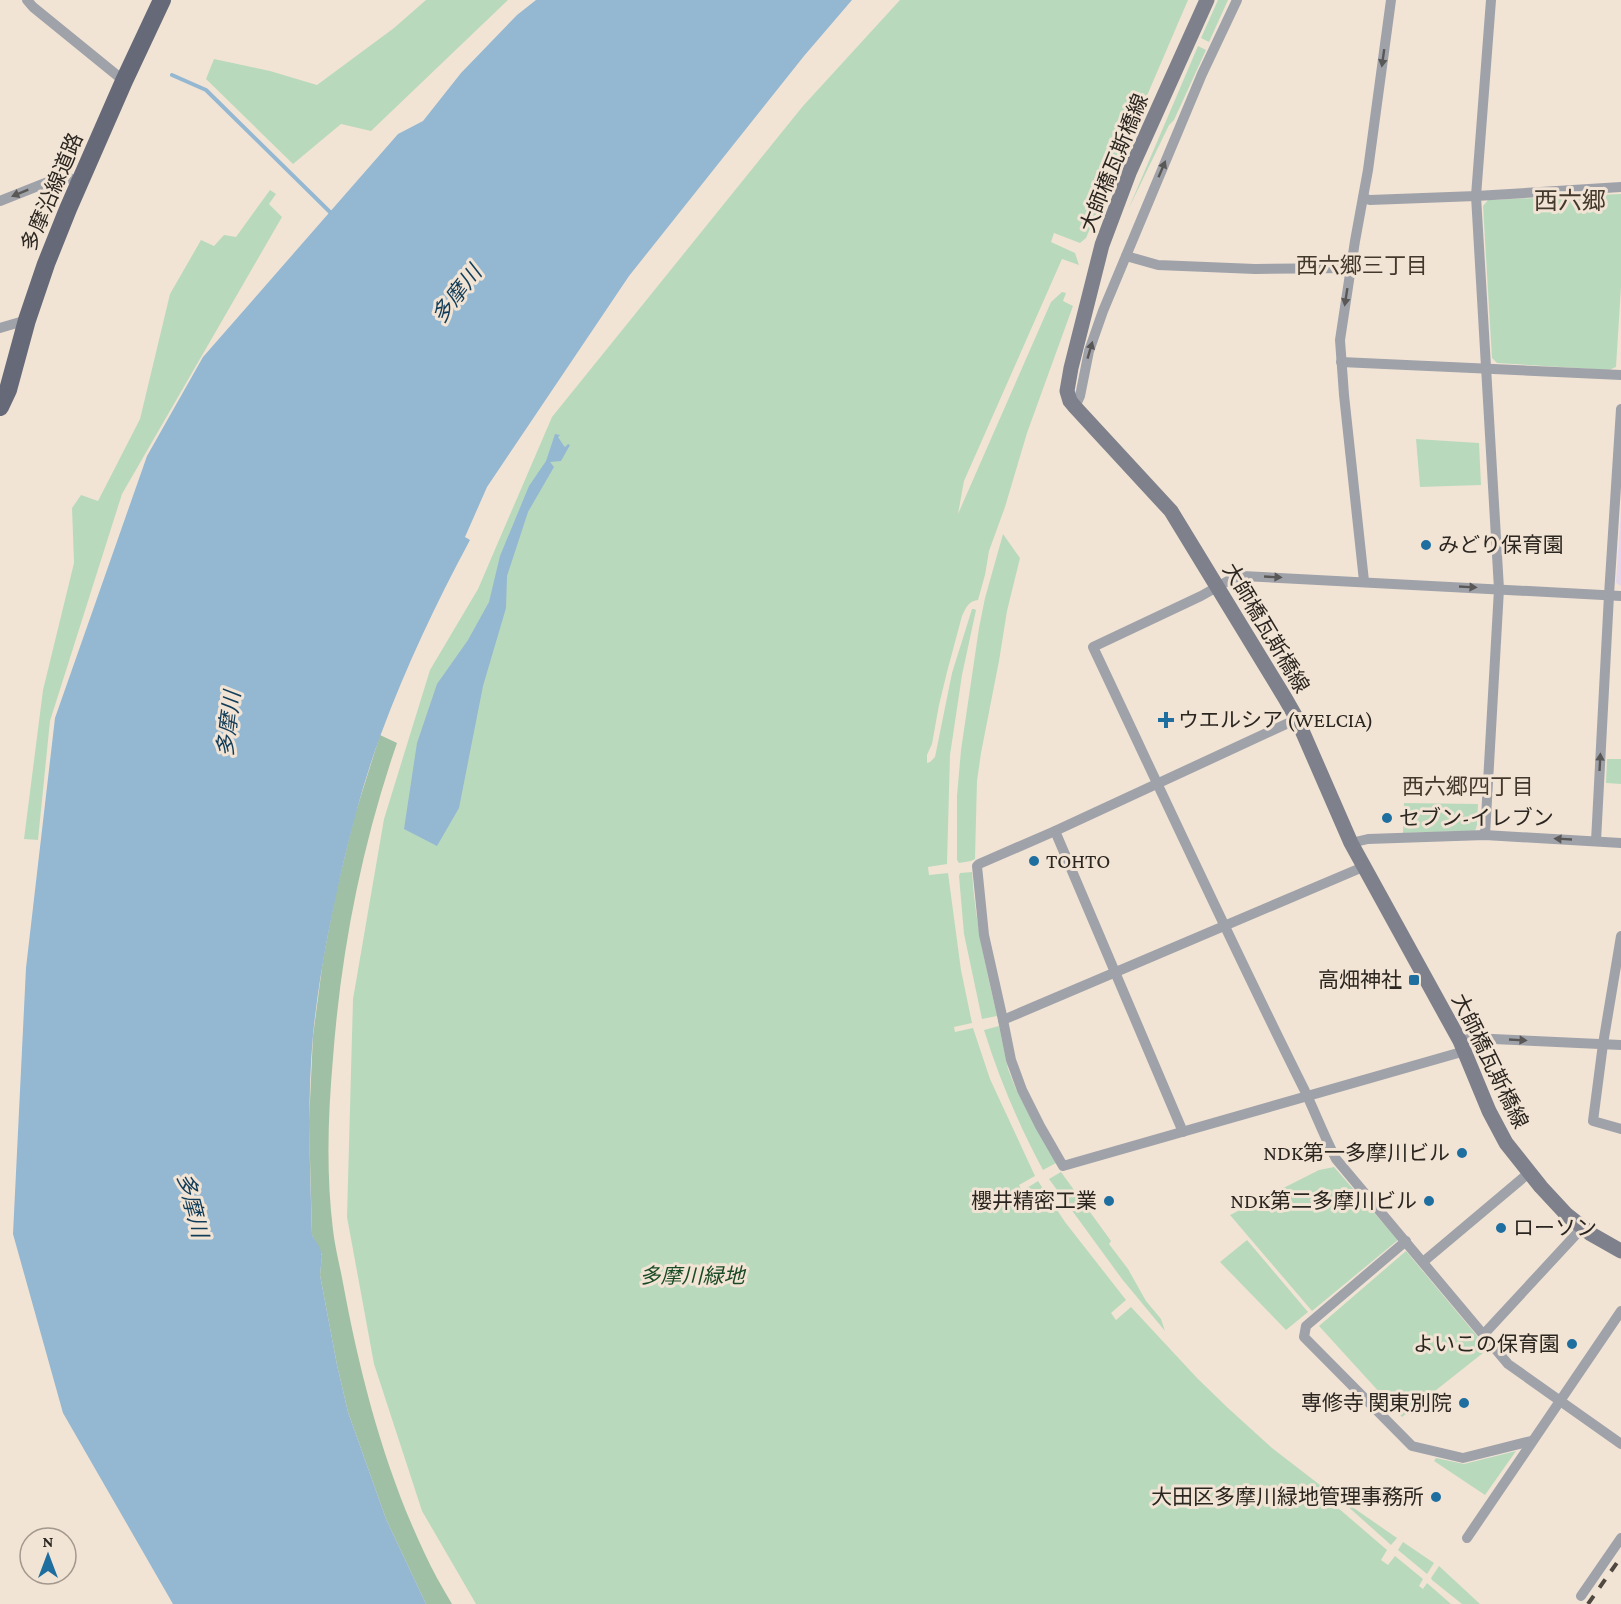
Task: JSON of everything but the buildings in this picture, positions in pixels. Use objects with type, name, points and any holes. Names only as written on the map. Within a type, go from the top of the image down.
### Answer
[{"type":"main road","name":"多摩沿線道路","points":[[0,407],[8,390],[27,320],[46,264],[124,81],[162,0]]},
{"type":"street","points":[[27,0],[33,8],[124,81]]},
{"type":"street","name":"大師橋瓦斯橋線","points":[[1207,0],[1129,172],[1102,245],[1071,368],[1068,398],[1171,511],[1243,627],[1297,719],[1351,843],[1463,1046],[1506,1143],[1554,1201],[1582,1228],[1621,1251]]},
{"type":"street","points":[[1075,406],[1080,396],[1089,351],[1103,311],[1202,74],[1237,0]]},
{"type":"street","points":[[1364,581],[1340,340],[1391,0]]},
{"type":"street","points":[[1485,835],[1499,589],[1476,196],[1491,0]]},
{"type":"street","points":[[0,201],[58,178],[66,177],[80,182]]},
{"type":"street","points":[[1363,198],[1370,200],[1476,196],[1621,188]]},
{"type":"street","points":[[1126,256],[1158,265],[1255,269],[1351,268]]},
{"type":"street","points":[[0,328],[27,320]]},
{"type":"street","points":[[1341,362],[1621,375]]},
{"type":"street","points":[[1596,841],[1621,409]]},
{"type":"street","points":[[1621,596],[1243,576],[1233,578],[1093,647],[1336,1159],[1508,1364],[1621,1444]]},
{"type":"street","points":[[1297,719],[977,866],[984,935],[1011,1060],[1040,1126],[1063,1166],[1307,1095],[1463,1046],[1471,1038],[1621,1045]]},
{"type":"street","points":[[1055,831],[1183,1132]]},
{"type":"street","points":[[1351,843],[1368,839],[1485,835],[1621,843]]},
{"type":"street","points":[[1004,1020],[1363,867]]},
{"type":"street","points":[[1621,936],[1593,1121],[1621,1129]]},
{"type":"street","points":[[1424,1262],[1530,1172]]},
{"type":"street","points":[[1484,1334],[1582,1228]]},
{"type":"street","points":[[1406,1241],[1306,1326],[1304,1337],[1412,1446],[1463,1458],[1531,1441]]},
{"type":"street","points":[[1467,1538],[1621,1311]]},
{"type":"street","points":[[1581,1596],[1621,1538]]},
{"type":"shaded area","points":[[1621,511],[1621,586],[1616,583]]},
{"type":"green space","points":[[426,0],[508,0],[371,131],[341,124],[293,164],[206,79],[214,59],[270,71],[317,85],[394,28]]},
{"type":"green space","name":"多摩川緑地","points":[[900,0],[1188,0],[1086,238],[1080,243],[1054,233],[1051,242],[1075,253],[1079,265],[1062,259],[964,481],[958,514],[1051,302],[1062,292],[1066,293],[1063,301],[1073,306],[1027,433],[989,551],[978,600],[970,603],[962,616],[939,705],[932,744],[927,755],[927,763],[935,757],[952,673],[972,609],[974,609],[976,610],[962,675],[950,755],[947,864],[928,867],[929,875],[948,873],[961,970],[972,1023],[954,1027],[955,1032],[973,1028],[990,1079],[1035,1176],[1019,1185],[1022,1191],[1038,1181],[1065,1222],[1126,1300],[1111,1313],[1116,1320],[1131,1307],[1228,1408],[1272,1448],[1320,1485],[1330,1501],[1387,1550],[1381,1560],[1388,1565],[1395,1556],[1423,1579],[1419,1586],[1423,1589],[1427,1583],[1451,1604],[476,1604],[422,1511],[374,1364],[347,1217],[353,999],[384,819],[430,670],[478,589],[552,417],[803,106]]},
{"type":"green space","points":[[1218,0],[1228,0],[1209,42],[1201,38]]},
{"type":"green space","points":[[1198,46],[1206,50],[1174,120],[1169,125],[1128,210]]},
{"type":"green space","points":[[270,190],[276,194],[269,204],[282,217],[122,494],[50,721],[38,840],[24,839],[43,690],[74,563],[72,508],[81,495],[98,501],[140,419],[170,294],[201,240],[214,246],[224,235],[236,237]]},
{"type":"green space","points":[[1621,194],[1621,287],[1616,367],[1609,370],[1497,363],[1492,358],[1483,206],[1488,200]]},
{"type":"green space","points":[[1416,439],[1479,443],[1481,485],[1420,487]]},
{"type":"green space","points":[[1003,534],[1020,558],[1007,611],[981,753],[977,781],[975,859],[959,863],[957,860],[957,796],[961,750],[979,628]]},
{"type":"green space","points":[[380,735],[397,743],[363,859],[341,978],[328,1144],[331,1209],[335,1243],[350,1317],[385,1454],[430,1565],[452,1604],[426,1604],[386,1519],[348,1412],[320,1275],[322,1255],[312,1235],[309,1122],[313,1036],[323,960],[354,818]]},
{"type":"green space","points":[[1607,759],[1621,759],[1621,784],[1606,783]]},
{"type":"green space","points":[[1404,803],[1478,804],[1475,831],[1403,833]]},
{"type":"green space","points":[[972,872],[978,927],[997,1016],[982,1019],[964,934],[959,876],[960,873]]},
{"type":"green space","points":[[999,1026],[1008,1069],[1016,1089],[1056,1163],[1043,1170],[1010,1102],[984,1030]]},
{"type":"green space","points":[[1334,1167],[1398,1240],[1312,1311],[1230,1215],[1319,1170]]},
{"type":"green space","points":[[1061,1172],[1111,1241],[1109,1244],[1128,1269],[1146,1301],[1161,1319],[1165,1331],[1122,1279],[1049,1179]]},
{"type":"green space","points":[[1247,1240],[1308,1312],[1286,1330],[1220,1262]]},
{"type":"green space","points":[[1406,1251],[1488,1349],[1402,1417],[1319,1326]]},
{"type":"green space","points":[[1516,1451],[1485,1495],[1434,1461],[1436,1458],[1464,1464]]},
{"type":"green space","points":[[1335,1495],[1397,1538],[1391,1545]]},
{"type":"green space","points":[[1403,1542],[1434,1563],[1427,1574],[1398,1550]]},
{"type":"green space","points":[[1439,1566],[1480,1604],[1462,1604],[1432,1580]]},
{"type":"water","name":"多摩川","points":[[536,0],[852,0],[804,56],[629,276],[487,487],[465,537],[470,540],[422,636],[391,709],[370,764],[353,825],[326,945],[313,1035],[310,1110],[312,1235],[322,1256],[320,1275],[348,1412],[386,1519],[426,1604],[173,1604],[63,1413],[13,1234],[26,968],[55,718],[147,456],[203,357],[398,134],[423,121],[461,73],[517,15]]},
{"type":"water","points":[[555,434],[560,435],[558,437],[565,447],[570,445],[561,461],[550,462],[554,467],[528,512],[507,576],[506,608],[483,686],[459,808],[437,846],[404,829],[417,743],[437,684],[468,640],[489,602],[500,556],[529,486],[546,461]]},
{"type":"waterway","points":[[172,75],[206,90],[333,215]]},
{"type":"railway","points":[[1588,1604],[1621,1557]]},
{"type":"place","name":"みどり保育園","points":[[1426,545]]},
{"type":"place","name":"ウエルシア (WELCIA)","points":[[1166,720]]},
{"type":"place","name":"セブン-イレブン","points":[[1387,818]]},
{"type":"place","name":"TOHTO","points":[[1034,861]]},
{"type":"place","name":"高畑神社","points":[[1414,980]]},
{"type":"place","name":"NDK第一多摩川ビル","points":[[1462,1153]]},
{"type":"place","name":"櫻井精密工業","points":[[1109,1201]]},
{"type":"place","name":"NDK第二多摩川ビル","points":[[1429,1201]]},
{"type":"place","name":"ローソン","points":[[1501,1228]]},
{"type":"place","name":"よいこの保育園","points":[[1572,1344]]},
{"type":"place","name":"専修寺 関東別院","points":[[1464,1403]]},
{"type":"place","name":"大田区多摩川緑地管理事務所","points":[[1436,1497]]},
{"type":"district","name":"西六郷","points":[[1570,201]]},
{"type":"district","name":"西六郷三丁目","points":[[1362,265]]},
{"type":"district","name":"西六郷四丁目","points":[[1468,786]]}]
